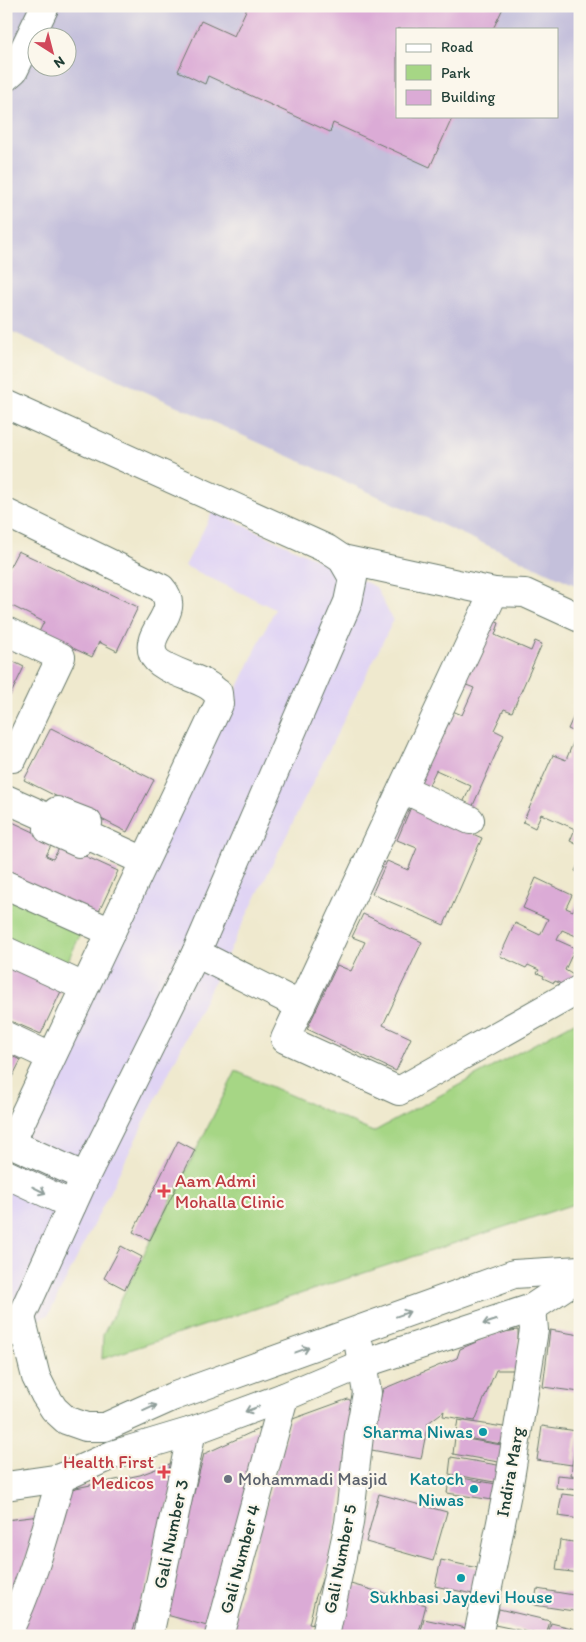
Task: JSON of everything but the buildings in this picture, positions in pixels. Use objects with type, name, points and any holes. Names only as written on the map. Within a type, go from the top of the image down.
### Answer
[{"type":"street","points":[[6,78],[14,70],[46,6]]},
{"type":"street","points":[[6,404],[327,549],[342,559],[494,592],[525,593],[580,618]]},
{"type":"street","points":[[6,513],[161,588],[168,595],[170,605],[152,643],[153,654],[160,663],[209,686],[218,693],[219,704],[9,1142],[85,1177]]},
{"type":"street","points":[[342,559],[353,578],[348,602],[196,953],[14,1325],[45,1396],[54,1409],[66,1420],[80,1425],[86,1427],[105,1427],[172,1397],[514,1274],[580,1270]]},
{"type":"street","points":[[494,592],[286,1039],[399,1091],[580,989]]},
{"type":"street","points":[[6,631],[61,657],[13,758],[6,755]]},
{"type":"street","points":[[403,789],[470,820]]},
{"type":"street","points":[[6,799],[53,820],[48,829],[79,843],[83,833],[144,861]]},
{"type":"street","points":[[6,885],[111,932]]},
{"type":"street","points":[[6,951],[84,987]]},
{"type":"street","points":[[196,953],[301,1006]]},
{"type":"street","points":[[6,1036],[51,1057]]},
{"type":"street","points":[[6,1174],[72,1206]]},
{"type":"street","points":[[6,1486],[61,1478],[112,1455],[192,1431],[284,1397],[362,1364],[532,1308],[580,1276]]},
{"type":"street","name":"Indira Marg","points":[[478,1636],[512,1468],[534,1330],[532,1308]]},
{"type":"street","name":"Gali Number 5","points":[[325,1636],[349,1522],[359,1436],[368,1393],[357,1330]]},
{"type":"street","name":"Gali Number 4","points":[[219,1636],[284,1397]]},
{"type":"street","points":[[105,1427],[112,1455]]},
{"type":"street","name":"Gali Number 3","points":[[149,1636],[192,1431]]},
{"type":"street","points":[[6,1636],[16,1618],[61,1478]]},
{"type":"shaded area","points":[[6,6],[580,6],[580,587],[6,329]]},
{"type":"shaded area","points":[[213,511],[376,587],[393,621],[49,1314],[6,1340],[6,1172],[20,1147],[275,609],[185,566]]},
{"type":"green space","points":[[6,894],[83,929],[63,971],[6,944]]},
{"type":"green space","points":[[580,1019],[580,1202],[102,1359],[103,1335],[236,1071],[373,1132]]},
{"type":"place","name":"Aam Admi Mohalla Clinic","points":[[164,1191]]},
{"type":"place","name":"Sharma Niwas","points":[[483,1432]]},
{"type":"place","name":"Health First Medicos","points":[[164,1472]]},
{"type":"place","name":"Mohammadi Masjid","points":[[228,1479]]},
{"type":"place","name":"Katoch Niwas","points":[[474,1489]]},
{"type":"place","name":"Sukhbasi Jaydevi House","points":[[461,1578]]}]
